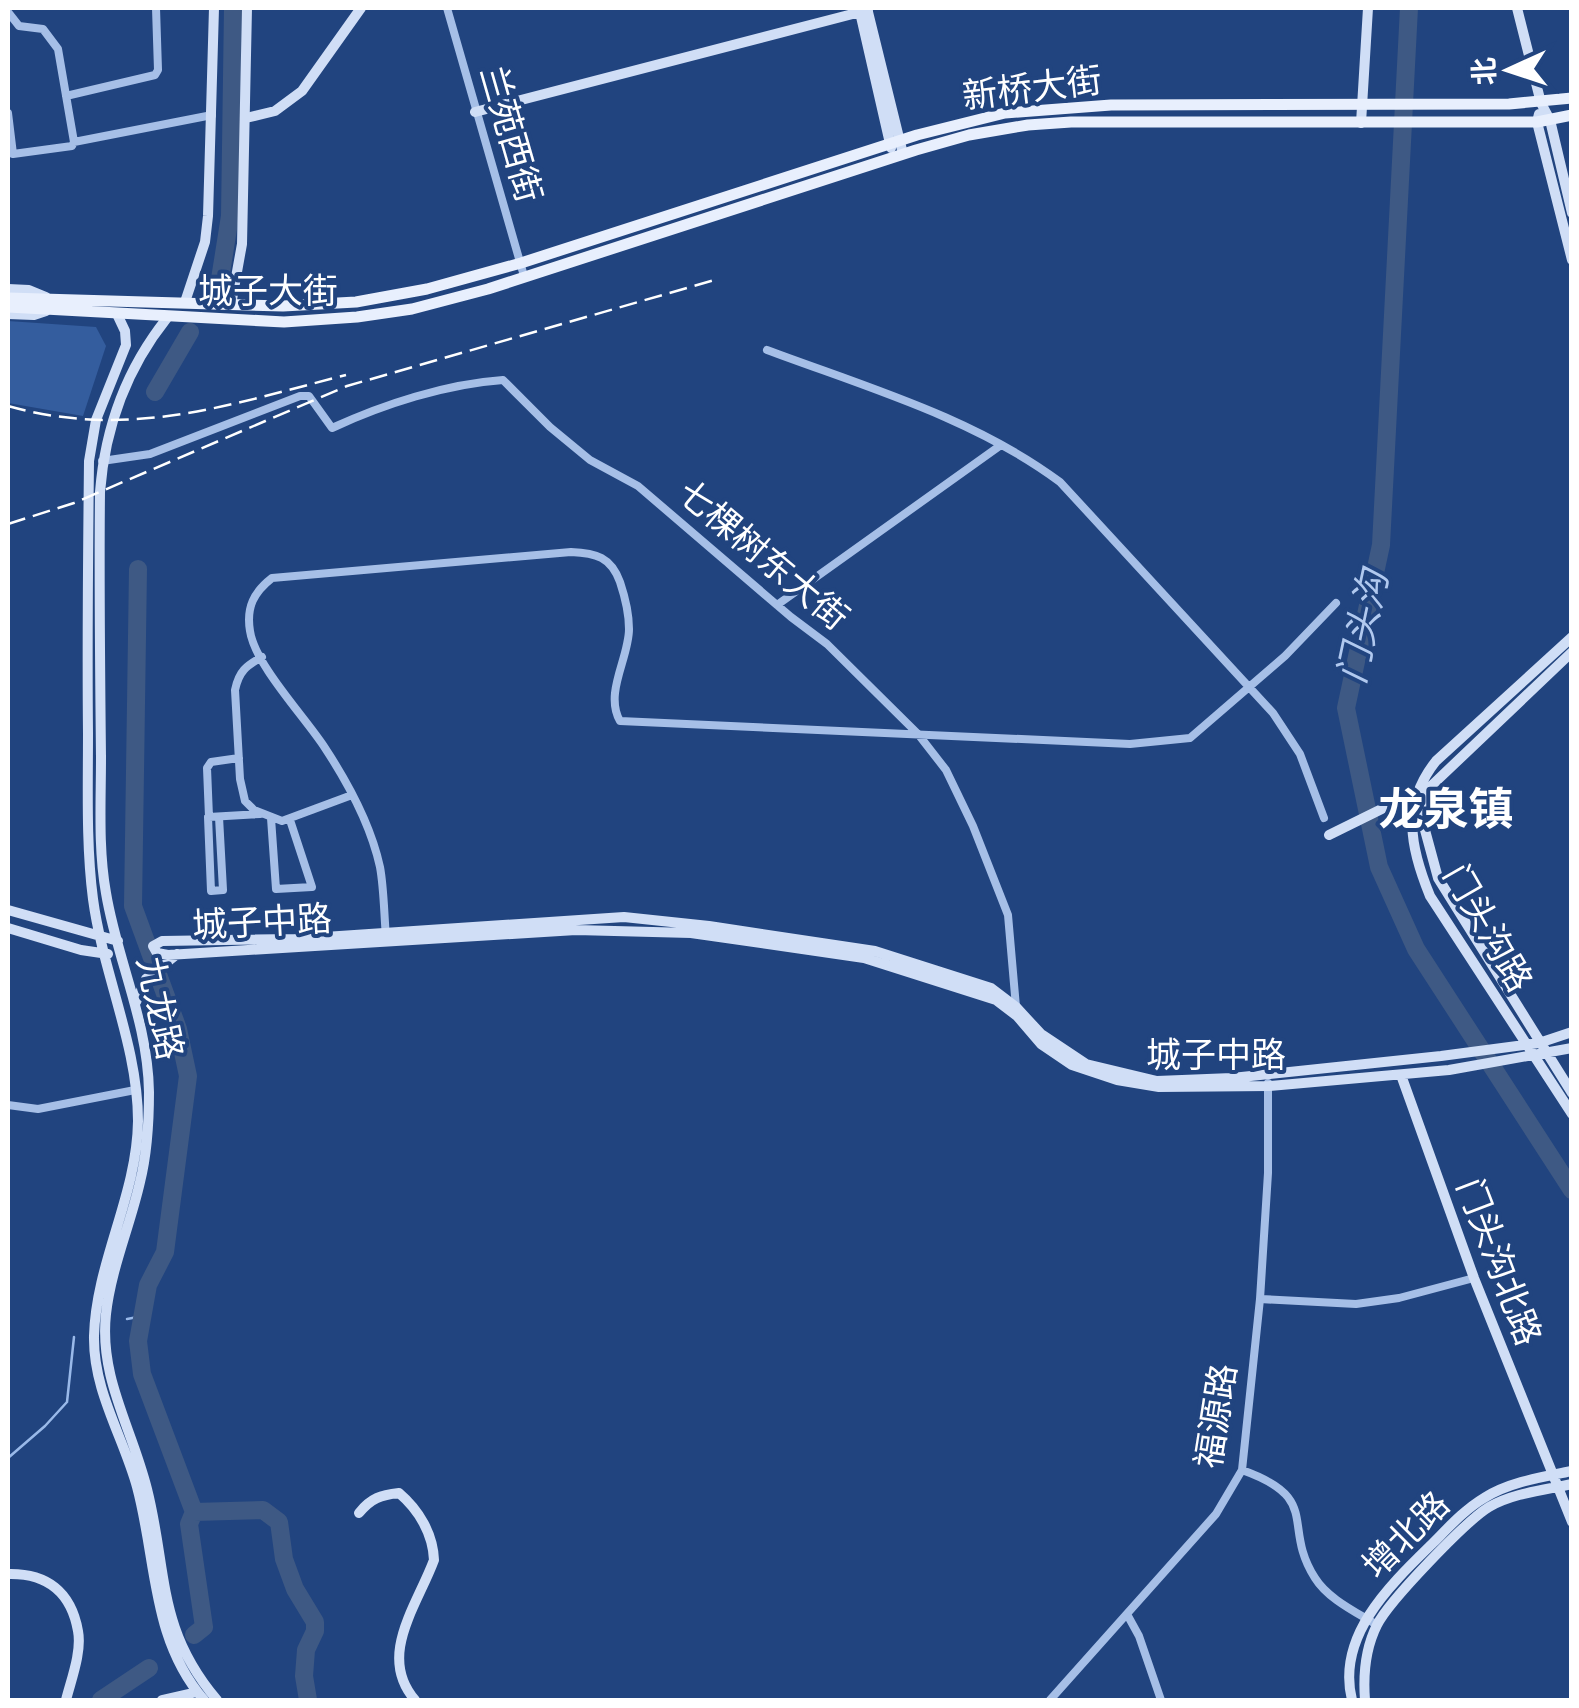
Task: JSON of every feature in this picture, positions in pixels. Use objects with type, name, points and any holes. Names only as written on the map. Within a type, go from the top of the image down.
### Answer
[{"type":"main road","name":"新桥大街","points":[[523,270],[895,142],[968,120],[1041,108],[1541,103],[1572,98]]},
{"type":"main road","name":"新桥大街","points":[[523,270],[899,156],[969,136],[1028,125],[1110,121],[1441,122],[1544,120],[1572,115]]},
{"type":"main road","name":"城子大街","points":[[8,311],[51,304],[185,302],[284,306],[356,302],[523,270]]},
{"type":"main road","name":"城子大街","points":[[8,298],[117,314],[284,322],[357,318],[412,309],[523,270]]},
{"type":"street","points":[[66,96],[155,74],[156,8]]},
{"type":"street","points":[[185,302],[205,242],[214,8]]},
{"type":"street","points":[[231,305],[242,244],[247,8]]},
{"type":"street","points":[[246,118],[275,111],[302,91],[360,8]]},
{"type":"street","name":"兰苑西街","points":[[447,8],[523,270]]},
{"type":"street","points":[[1361,122],[1368,8]]},
{"type":"street","points":[[1517,8],[1541,103],[1572,260]]},
{"type":"street","points":[[475,112],[864,9],[899,156]]},
{"type":"street","points":[[8,12],[19,26],[43,29],[58,49],[74,142]]},
{"type":"street","points":[[8,113],[13,154],[72,146],[74,142],[212,115]]},
{"type":"street","points":[[1544,120],[1572,212]]},
{"type":"street","points":[[8,289],[29,290],[51,304]]},
{"type":"street","name":"九龙路","points":[[117,314],[125,330],[126,345],[96,420],[90,461],[88,821],[102,954],[124,1030],[138,1120],[135,1158],[97,1302],[95,1361],[106,1407],[141,1504],[151,1578],[168,1640],[200,1696]]},
{"type":"street","name":"九龙路","points":[[167,318],[147,344],[126,385],[102,461],[98,691],[102,854],[106,894],[144,1032],[149,1092],[141,1179],[106,1310],[107,1369],[148,1490],[170,1615],[184,1652],[218,1700]]},
{"type":"street","points":[[766,350],[947,418],[1028,458],[1060,482],[1273,713],[1300,754],[1324,818]]},
{"type":"street","name":"七棵树东大街","points":[[102,461],[150,454],[300,396],[309,396],[332,428],[357,416],[470,382],[503,380],[590,460],[638,486],[827,644],[918,734],[946,770],[1008,915],[1017,1012]]},
{"type":"street","points":[[776,605],[1001,445]]},
{"type":"street","points":[[386,936],[380,866],[352,796],[325,747],[250,635],[249,610],[255,591],[272,578],[596,553],[615,567],[626,598],[630,630],[614,711],[620,720],[1130,744],[1190,738],[1285,656],[1336,604]]},
{"type":"street","points":[[1420,796],[1420,781],[1436,761],[1572,637]]},
{"type":"street","points":[[1328,834],[1420,796],[1572,652]]},
{"type":"street","points":[[240,815],[238,677],[245,667],[262,657]]},
{"type":"street","points":[[214,817],[211,891],[223,890],[214,817],[206,768],[212,762],[238,758]]},
{"type":"street","points":[[240,780],[245,801],[271,818],[290,820],[352,796]]},
{"type":"street","name":"门头沟路","points":[[1420,796],[1438,878],[1533,1044],[1535,1057],[1572,1114]]},
{"type":"street","points":[[214,817],[260,814]]},
{"type":"street","points":[[271,818],[276,889],[312,886],[290,820]]},
{"type":"street","points":[[8,910],[118,941]]},
{"type":"street","points":[[8,928],[102,954],[121,955]]},
{"type":"street","name":"城子中路","points":[[386,936],[297,949],[157,954],[154,946],[162,941],[576,930],[711,935],[864,958],[996,1000],[1017,1012],[1041,1044],[1072,1065],[1117,1080],[1159,1087],[1400,1075],[1535,1057],[1572,1048]]},
{"type":"street","points":[[135,1003],[146,979],[177,954]]},
{"type":"street","name":"城子中路","points":[[1268,1080],[1533,1044],[1572,1032]]},
{"type":"street","name":"门头沟路","points":[[1533,1044],[1548,1054],[1572,1092]]},
{"type":"street","name":"门头沟北路","points":[[1400,1075],[1474,1278],[1572,1522]]},
{"type":"street","name":"福源路","points":[[1050,1700],[1216,1514],[1242,1470],[1260,1299],[1268,1174],[1268,1080]]},
{"type":"street","points":[[8,1104],[38,1109],[135,1090]]},
{"type":"street","points":[[1260,1299],[1356,1304],[1399,1298],[1474,1278]]},
{"type":"street","points":[[1242,1470],[1271,1480],[1288,1494],[1306,1564],[1317,1582],[1372,1621]]},
{"type":"street","name":"增北路","points":[[1352,1700],[1349,1690],[1353,1648],[1425,1552],[1483,1498],[1504,1488],[1572,1471]]},
{"type":"street","name":"增北路","points":[[1365,1700],[1364,1661],[1372,1621],[1488,1508],[1510,1498],[1572,1484]]},
{"type":"street","points":[[359,1513],[381,1495],[399,1493],[412,1504],[434,1549],[434,1560],[396,1655],[399,1675],[415,1700]]},
{"type":"street","points":[[8,1574],[29,1574],[48,1580],[64,1597],[79,1633],[66,1700]]},
{"type":"street","points":[[1128,1616],[1161,1700]]},
{"type":"street","points":[[162,1700],[200,1696]]},
{"type":"shaded area","points":[[8,321],[96,327],[106,346],[83,416],[8,403]]},
{"type":"waterway","points":[[220,279],[230,216],[233,8]]},
{"type":"waterway","name":"门头沟","points":[[1409,8],[1381,545],[1346,708],[1379,867],[1416,949],[1572,1190]]},
{"type":"waterway","points":[[155,392],[190,332]]},
{"type":"waterway","points":[[138,569],[133,906],[178,1029],[188,1076],[165,1252],[148,1285],[138,1341],[142,1374],[194,1512],[189,1524],[204,1627],[194,1635]]},
{"type":"waterway","points":[[127,1319],[143,1316]]},
{"type":"waterway","points":[[8,1458],[67,1402],[74,1337]]},
{"type":"waterway","points":[[194,1512],[263,1510],[279,1522],[284,1559],[295,1589],[315,1622],[306,1650],[304,1676],[308,1700]]},
{"type":"waterway","points":[[101,1700],[149,1668]]},
{"type":"railway","points":[[8,524],[74,503],[347,386],[718,279]]},
{"type":"railway","points":[[8,406],[53,416],[137,419],[219,407],[346,375]]},
{"type":"district","name":"龙泉镇","points":[[1446,809]]}]
